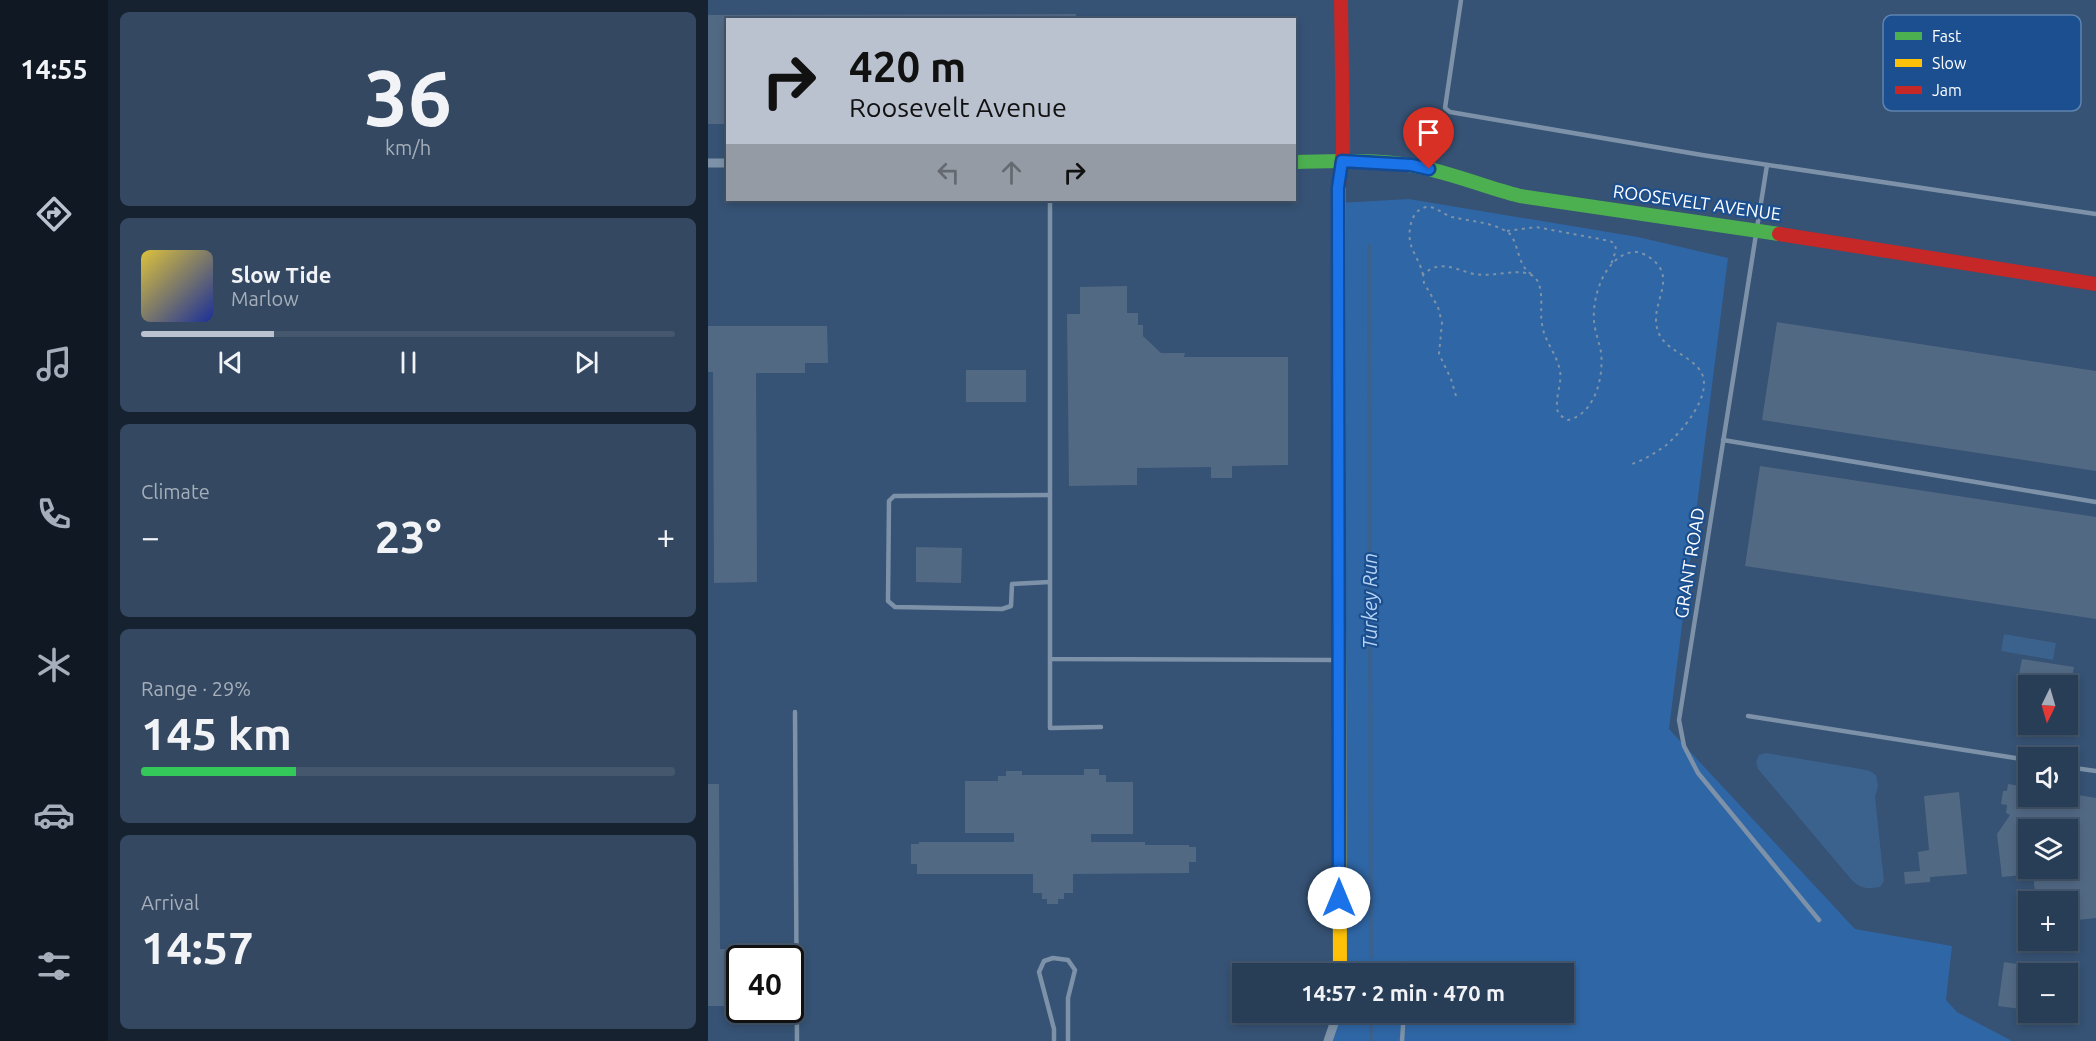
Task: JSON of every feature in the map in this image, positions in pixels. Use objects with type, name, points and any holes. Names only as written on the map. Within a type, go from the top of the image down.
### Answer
[{"type":"street","points":[[1340,963],[1338,194],[1342,161],[1341,0]]},
{"type":"street","name":"ROOSEVELT AVENUE","points":[[1296,162],[1342,161],[1411,165],[1448,173],[1491,189],[1520,196],[1757,230],[2096,284]]},
{"type":"street","points":[[708,163],[726,163]]},
{"type":"street","points":[[1328,1041],[1334,1023]]},
{"type":"lane","points":[[1461,0],[1445,108],[1450,112],[1767,165],[2096,214]]},
{"type":"lane","name":"GRANT ROAD","points":[[1767,165],[1679,720],[1684,746],[1698,773],[1819,920]]},
{"type":"lane","points":[[1050,201],[1050,728],[1101,727]]},
{"type":"lane","points":[[1722,440],[2096,502]]},
{"type":"lane","points":[[1050,495],[894,496],[889,501],[888,602],[895,607],[1002,609],[1011,606],[1012,584],[1050,582]]},
{"type":"lane","points":[[1050,659],[1339,660]]},
{"type":"lane","points":[[795,712],[797,1041]]},
{"type":"lane","points":[[1748,716],[2018,758]]},
{"type":"lane","points":[[2078,769],[2096,771]]},
{"type":"lane","points":[[1054,1041],[1054,1029],[1040,972],[1044,961],[1053,958],[1068,960],[1075,970],[1068,998],[1068,1041]]},
{"type":"lane","points":[[1402,1041],[1403,1023]]},
{"type":"path","points":[[1456,396],[1439,354],[1442,322],[1438,307],[1424,283],[1421,263],[1410,242],[1413,217],[1426,207],[1435,208],[1453,217],[1476,221],[1507,231],[1536,227],[1610,241],[1615,244],[1616,250],[1602,278],[1594,312],[1594,324],[1601,352],[1601,375],[1586,411],[1577,418],[1568,420],[1560,416],[1557,408],[1560,373],[1557,359],[1542,325],[1538,282],[1523,266],[1512,237],[1507,231]]},
{"type":"path","points":[[1610,266],[1625,253],[1637,251],[1649,256],[1659,265],[1665,282],[1656,319],[1658,329],[1670,348],[1700,370],[1704,380],[1704,391],[1699,404],[1678,432],[1667,444],[1629,465]]},
{"type":"path","points":[[1423,275],[1430,268],[1443,266],[1487,276],[1531,274]]},
{"type":"shaded area","points":[[1409,199],[1638,237],[1728,258],[1669,729],[1855,929],[1952,946],[1946,1000],[1957,1012],[2012,1041],[1328,1041],[1334,1023],[1574,1023],[1574,963],[1340,963],[1338,203]]},
{"type":"shaded area","points":[[2004,634],[2056,643],[2053,660],[2001,651]]},
{"type":"shaded area","points":[[1766,753],[1861,769],[1876,775],[1878,786],[1875,797],[1884,881],[1880,887],[1864,887],[1850,878],[1758,769],[1756,762],[1759,755]]},
{"type":"building","points":[[1076,14],[1076,18],[726,18],[726,124],[708,124],[708,15]]},
{"type":"building","points":[[1127,286],[1127,313],[1138,313],[1138,325],[1143,325],[1143,336],[1161,353],[1185,353],[1184,357],[1288,357],[1288,465],[1232,466],[1232,478],[1211,478],[1211,467],[1137,468],[1137,485],[1069,486],[1067,314],[1080,314],[1080,287]]},
{"type":"building","points":[[1777,322],[2096,371],[2096,471],[1762,420]]},
{"type":"building","points":[[708,326],[827,326],[828,363],[805,363],[805,373],[756,373],[757,582],[714,583],[713,372],[708,372]]},
{"type":"building","points":[[966,370],[1026,370],[1026,402],[966,402]]},
{"type":"building","points":[[1760,466],[2096,517],[2096,619],[1745,566]]},
{"type":"building","points":[[916,547],[962,548],[961,583],[916,582]]},
{"type":"building","points":[[2022,659],[2074,667],[2072,675],[2019,674]]},
{"type":"building","points":[[1084,769],[1099,769],[1099,775],[1106,775],[1106,782],[1133,782],[1133,834],[1091,834],[1091,842],[1145,842],[1145,845],[1196,847],[1196,862],[1189,862],[1189,873],[1073,874],[1073,893],[1064,893],[1064,899],[1058,899],[1058,904],[1047,904],[1047,899],[1042,899],[1042,893],[1033,893],[1033,874],[917,874],[917,864],[911,864],[911,844],[919,844],[919,842],[1014,842],[1014,833],[965,833],[965,781],[998,781],[998,776],[1006,776],[1006,771],[1022,771],[1022,775],[1084,775]]},
{"type":"building","points":[[708,784],[719,784],[720,949],[726,949],[726,994],[724,994],[724,1006],[708,1006]]},
{"type":"building","points":[[2008,784],[2018,786],[2018,807],[2078,807],[2078,795],[2096,798],[2096,918],[2078,920],[2078,891],[2035,891],[2034,879],[2078,879],[2078,819],[2018,819],[2018,875],[2002,877],[1997,834],[2010,815],[2006,813],[2007,805],[2001,804],[2003,791],[2007,791]]},
{"type":"building","points":[[1959,792],[1967,874],[1930,877],[1930,882],[1905,884],[1904,872],[1920,871],[1918,852],[1929,850],[1924,796]]},
{"type":"building","points":[[2004,962],[2018,964],[2018,1009],[1998,1006]]},
{"type":"waterway","name":"Turkey Run","points":[[1369,246],[1371,957]]},
{"type":"waterway","name":"Turkey Run","points":[[1371,1023],[1371,1041]]},
{"type":"traffic: fast","points":[[1296,162],[1354,161],[1400,164],[1441,172],[1520,196],[1779,234]]},
{"type":"traffic: fast","points":[[1339,185],[1339,627]]},
{"type":"traffic: slow","points":[[1339,627],[1340,963]]},
{"type":"traffic: jam","points":[[1339,185],[1343,151],[1341,0]]},
{"type":"traffic: jam","points":[[1779,234],[2096,284]]},
{"type":"route","points":[[1339,898],[1338,188],[1342,161],[1411,165],[1429,169]]}]
